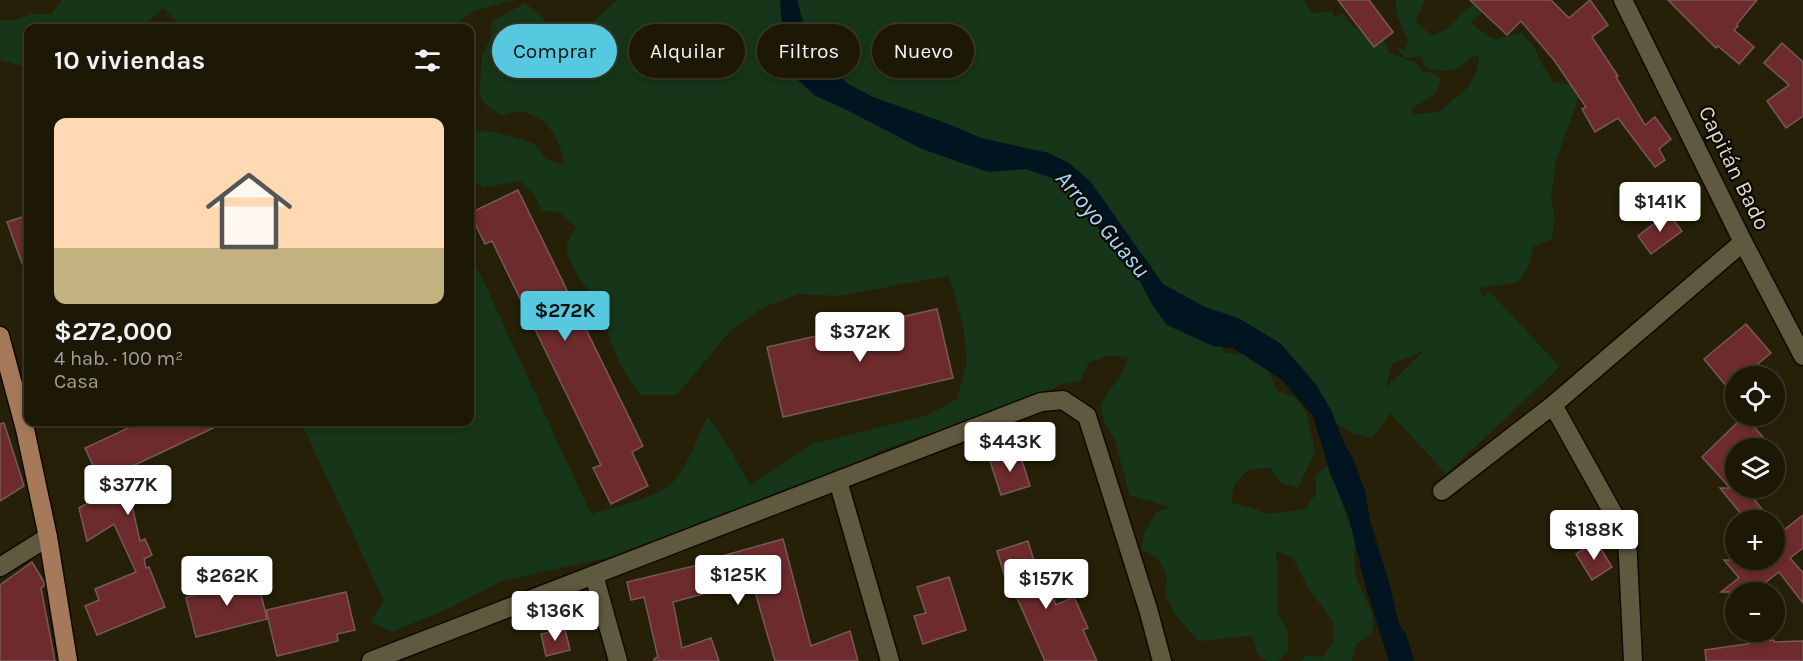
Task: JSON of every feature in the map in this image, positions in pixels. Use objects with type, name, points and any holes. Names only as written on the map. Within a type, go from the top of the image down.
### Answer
[{"type":"main road","points":[[0,336],[24,425]]},
{"type":"main road","points":[[24,426],[48,537],[68,661]]},
{"type":"street","name":"Capitán Bado","points":[[1623,0],[1743,242],[1803,356]]},
{"type":"street","points":[[1442,491],[1554,405],[1743,242]]},
{"type":"street","points":[[371,661],[1041,402],[1062,400],[1087,416],[1148,609],[1162,661]]},
{"type":"street","points":[[1554,405],[1627,538],[1633,661]]},
{"type":"street","points":[[838,481],[890,661]]},
{"type":"street","points":[[0,567],[48,537]]},
{"type":"street","points":[[594,575],[618,661]]},
{"type":"green space","points":[[62,0],[514,0],[474,11],[455,24],[179,24],[163,8],[147,24],[101,24],[100,22],[24,24],[24,67],[0,60],[0,20],[15,20],[31,14],[51,14]]},
{"type":"green space","points":[[617,0],[1303,0],[1312,13],[1332,11],[1334,16],[1343,14],[1360,31],[1383,38],[1389,53],[1416,63],[1423,72],[1433,73],[1441,79],[1436,92],[1411,112],[1416,114],[1439,112],[1467,88],[1477,70],[1479,56],[1472,57],[1459,68],[1445,71],[1425,68],[1421,57],[1404,57],[1396,47],[1405,50],[1408,41],[1397,15],[1395,0],[1425,0],[1416,22],[1432,36],[1449,27],[1473,5],[1494,3],[1471,22],[1478,29],[1494,39],[1521,33],[1535,48],[1553,82],[1584,83],[1556,161],[1551,200],[1555,219],[1551,240],[1534,246],[1529,265],[1518,282],[1480,288],[1482,297],[1489,291],[1560,367],[1446,474],[1389,412],[1385,422],[1372,438],[1352,433],[1334,422],[1305,373],[1263,356],[1277,391],[1295,397],[1306,412],[1315,451],[1298,488],[1280,483],[1270,468],[1250,469],[1235,483],[1231,502],[1269,514],[1305,509],[1316,494],[1316,475],[1331,463],[1347,519],[1355,537],[1356,578],[1372,612],[1373,633],[1356,644],[1352,661],[1301,661],[1305,656],[1323,657],[1333,642],[1333,623],[1310,592],[1293,558],[1276,551],[1277,614],[1288,631],[1288,651],[1278,661],[1268,661],[1258,655],[1253,637],[1198,641],[1174,613],[1165,595],[1167,576],[1158,559],[1141,549],[1145,531],[1155,513],[1171,507],[1130,496],[1115,441],[1105,424],[1100,405],[1121,374],[1128,357],[1109,356],[1089,362],[1081,380],[1060,385],[1037,397],[879,451],[846,472],[647,549],[502,581],[450,608],[392,632],[370,622],[384,601],[303,426],[474,426],[474,261],[591,514],[647,497],[673,482],[697,442],[707,416],[730,449],[750,485],[813,444],[925,416],[957,399],[967,362],[963,326],[949,276],[838,296],[799,294],[762,308],[730,331],[677,395],[640,395],[616,355],[608,334],[605,311],[580,280],[570,261],[567,245],[576,227],[562,214],[542,210],[533,193],[520,181],[483,188],[474,180],[474,134],[477,131],[497,132],[533,143],[547,159],[565,165],[560,147],[546,124],[531,114],[521,112],[502,116],[486,105],[479,94],[482,56],[490,39],[492,21],[525,3],[541,15],[547,24],[492,24],[492,78],[617,78],[617,24],[591,24]],"holes":[[[1216,337],[1263,356],[1225,353]],[[1424,351],[1386,387],[1392,364]]]},
{"type":"water","points":[[780,0],[797,0],[804,24],[782,24]]},
{"type":"water","name":"Arroyo Guasu","points":[[797,78],[843,78],[848,84],[873,97],[981,138],[1049,153],[1069,163],[1090,181],[1163,284],[1205,307],[1238,318],[1280,343],[1316,384],[1354,460],[1365,491],[1371,524],[1399,624],[1406,634],[1414,661],[1389,661],[1365,585],[1349,518],[1330,473],[1313,416],[1282,380],[1233,348],[1213,346],[1167,325],[1153,306],[1139,280],[1064,184],[1026,169],[988,172],[922,149],[814,95]]},
{"type":"building","points":[[1338,0],[1369,0],[1393,32],[1374,47]]},
{"type":"building","points":[[1470,0],[1551,0],[1569,18],[1590,0],[1608,25],[1592,37],[1618,76],[1616,77],[1645,125],[1655,117],[1671,139],[1659,149],[1665,160],[1655,167],[1618,118],[1595,132],[1582,109],[1586,107],[1554,60],[1521,21],[1507,35]]},
{"type":"building","points":[[1668,0],[1757,0],[1734,30],[1754,47],[1739,64],[1718,46],[1716,48]]},
{"type":"building","points":[[1782,43],[1803,62],[1803,116],[1786,128],[1767,101],[1789,85],[1764,63]]},
{"type":"building","points":[[518,190],[643,446],[632,452],[648,486],[611,504],[593,468],[601,465],[492,241],[485,244],[474,221],[474,211]]},
{"type":"building","points":[[1668,213],[1682,231],[1651,254],[1638,236]]},
{"type":"building","points":[[24,216],[24,269],[7,222]]},
{"type":"building","points":[[937,309],[953,378],[783,417],[767,347]]},
{"type":"building","points":[[1746,324],[1771,353],[1755,366],[1725,366],[1725,384],[1704,359]]},
{"type":"building","points":[[4,423],[24,486],[0,501],[0,424]]},
{"type":"building","points":[[132,426],[218,426],[124,470],[140,541],[145,539],[152,555],[144,559],[146,568],[149,567],[165,607],[97,635],[85,606],[99,600],[95,589],[136,572],[114,524],[87,541],[79,508],[106,493],[85,448]]},
{"type":"building","points":[[1734,426],[1753,426],[1763,437],[1725,438],[1725,482],[1702,457]]},
{"type":"building","points":[[1019,451],[1030,486],[1001,495],[990,461]]},
{"type":"building","points":[[1728,498],[1753,498],[1763,510],[1738,510]]},
{"type":"building","points":[[1803,515],[1803,548],[1790,558],[1803,573],[1803,603],[1779,572],[1766,582],[1734,582],[1739,578],[1732,570],[1785,570],[1785,529]]},
{"type":"building","points":[[783,539],[811,646],[850,631],[858,661],[775,661],[752,581],[673,602],[682,648],[711,638],[719,661],[654,661],[658,657],[644,597],[631,600],[627,582],[723,559],[722,556]]},
{"type":"building","points":[[1028,541],[1043,591],[1049,588],[1056,605],[1074,597],[1088,628],[1083,630],[1097,661],[1045,661],[1006,573],[1004,574],[997,551]]},
{"type":"building","points":[[1596,541],[1612,567],[1592,580],[1576,554]]},
{"type":"building","points":[[32,562],[44,582],[41,588],[55,661],[0,661],[0,585]]},
{"type":"building","points":[[257,577],[267,619],[196,637],[186,598],[216,585],[216,587]]},
{"type":"building","points":[[949,577],[966,630],[923,644],[914,616],[926,613],[917,587]]},
{"type":"building","points":[[346,592],[355,630],[337,634],[338,641],[277,656],[266,610]]},
{"type":"building","points":[[565,629],[570,650],[546,656],[541,634]]},
{"type":"building","points":[[1803,641],[1803,661],[1706,661],[1705,650],[1760,642]]}]
